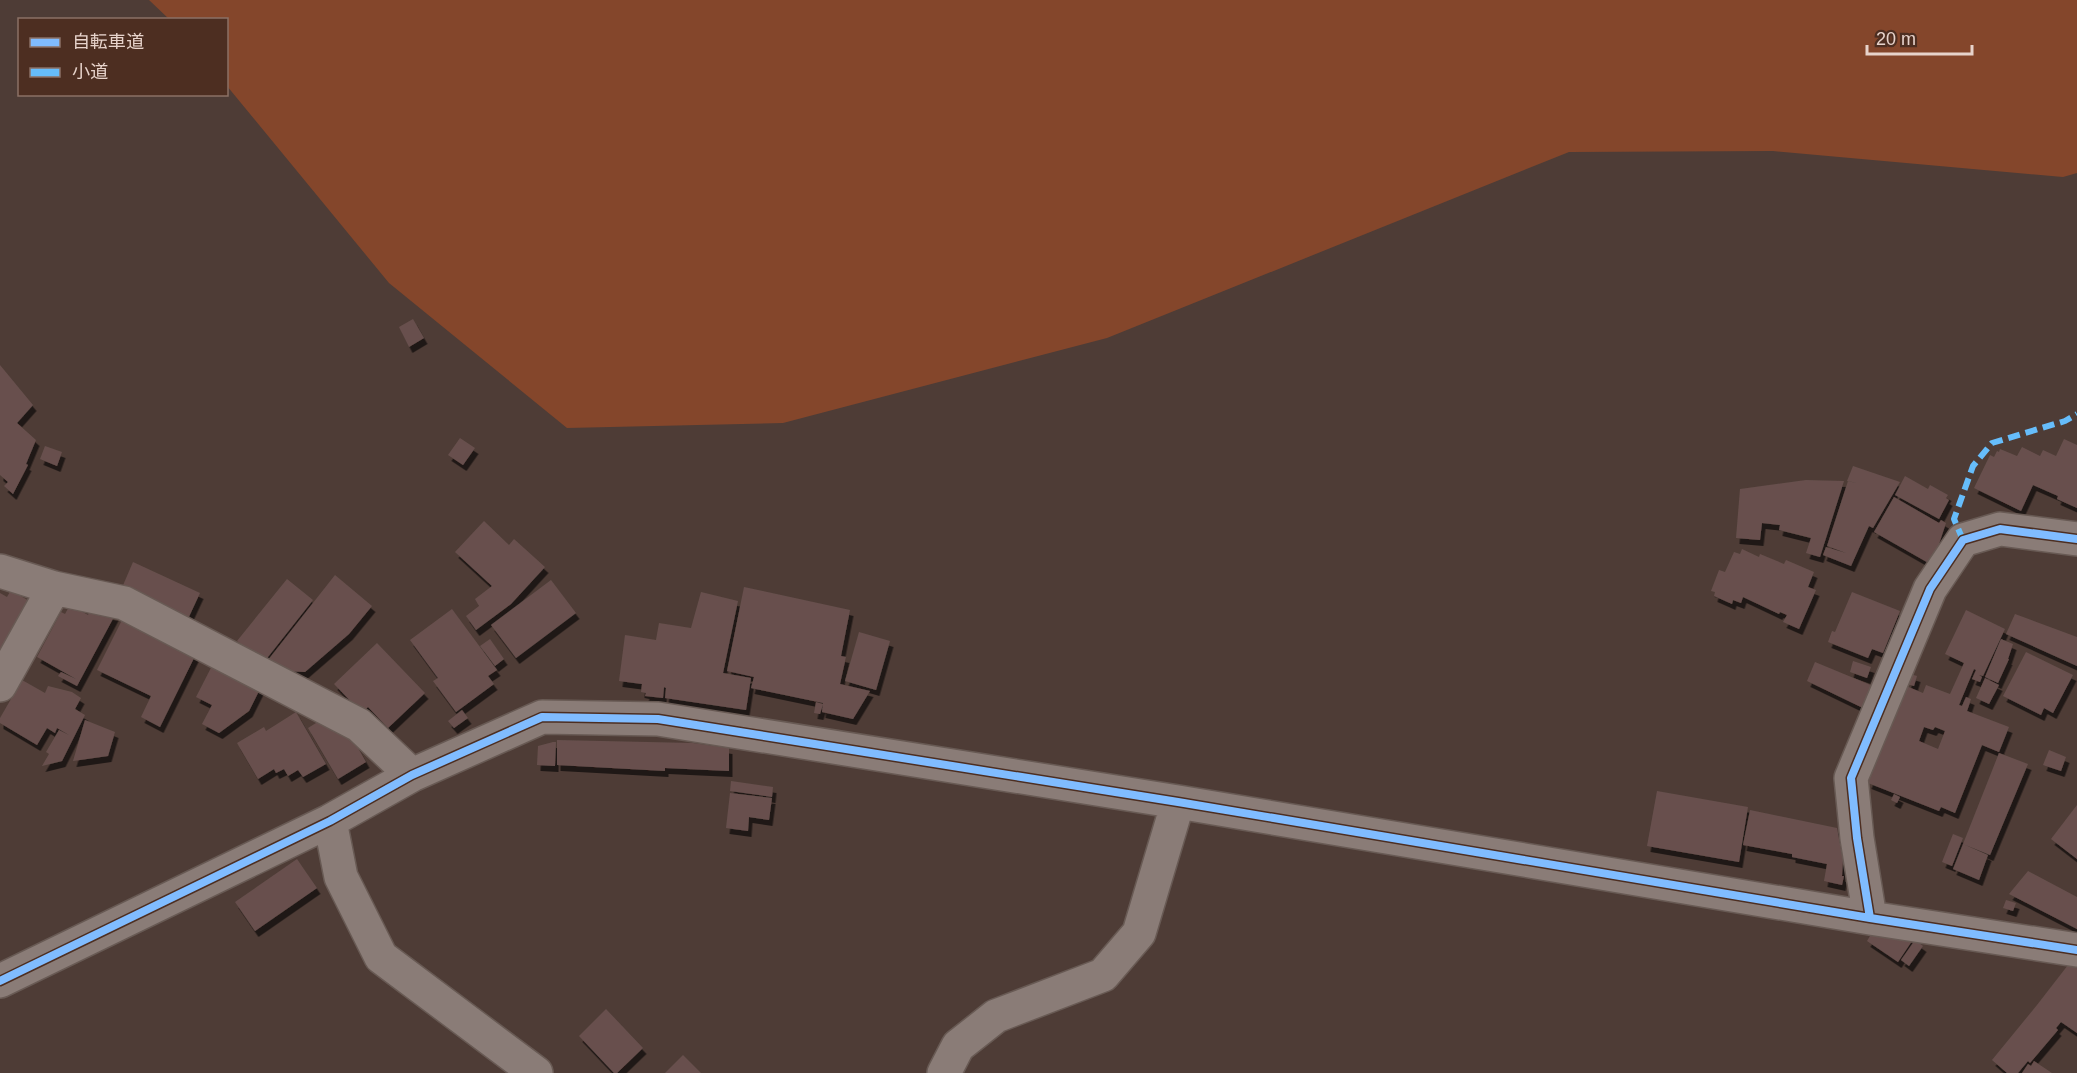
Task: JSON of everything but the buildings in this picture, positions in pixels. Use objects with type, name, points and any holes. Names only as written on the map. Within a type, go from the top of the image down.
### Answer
[{"type":"street","points":[[1870,918],[1857,838],[1851,778],[1930,589],[1963,540],[2000,529],[2077,538]]},
{"type":"street","points":[[0,571],[54,588],[124,603],[359,725],[412,775]]},
{"type":"street","points":[[0,685],[54,588]]},
{"type":"street","points":[[0,981],[330,821],[412,775],[542,717],[658,719],[2077,950]]},
{"type":"street","points":[[944,1073],[958,1046],[996,1016],[1103,975],[1132,942],[1139,933],[1178,802]]},
{"type":"street","points":[[330,821],[342,877],[381,957],[536,1073]]},
{"type":"shaded area","points":[[149,0],[2077,0],[2077,173],[2063,177],[1773,151],[1569,152],[1107,338],[783,423],[567,428],[389,283],[228,87],[228,18],[168,18]]},
{"type":"marked path","points":[[1963,540],[1954,519],[1973,466],[1992,443],[2065,421],[2077,414]]},
{"type":"cycle path","points":[[1870,918],[1857,838],[1851,778],[1930,589],[1963,540],[2000,529],[2077,539]]},
{"type":"cycle path","points":[[0,981],[330,821],[412,775],[542,717],[658,719],[2077,950]]}]
